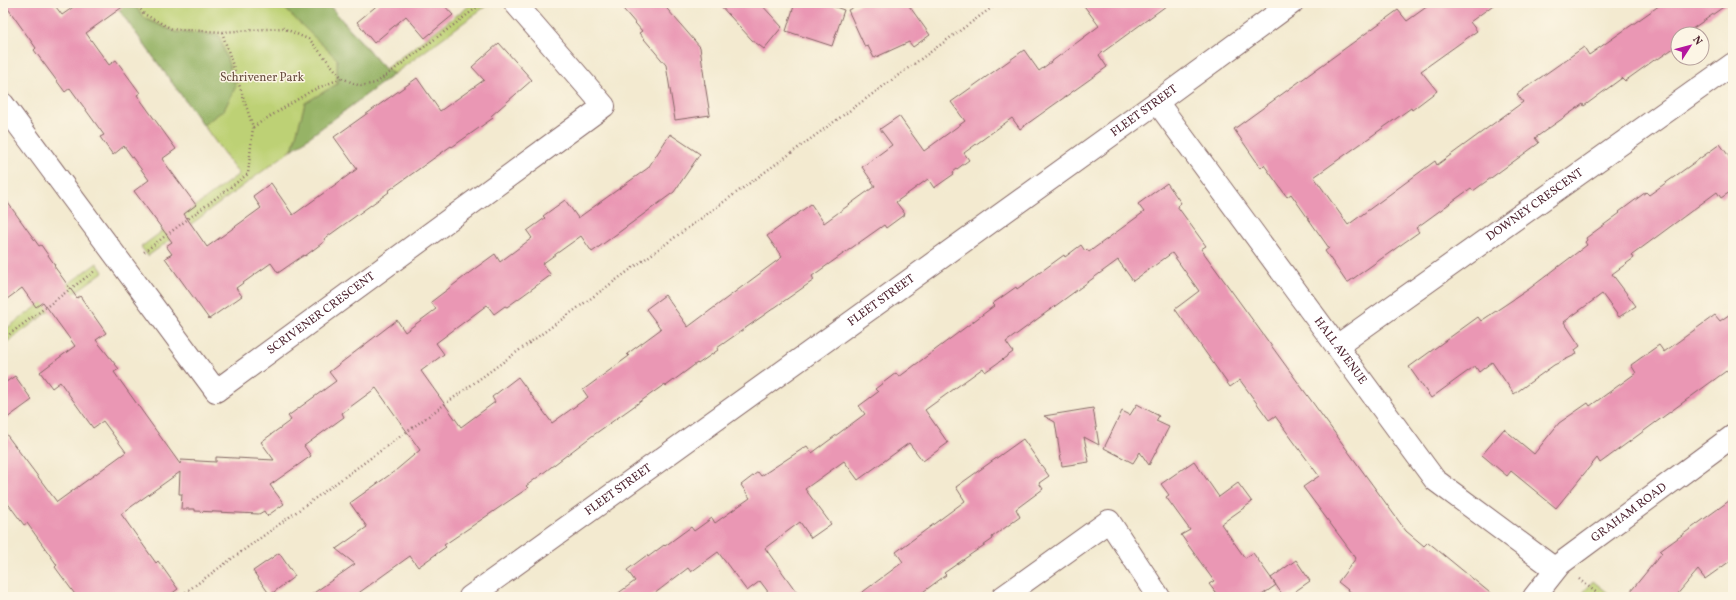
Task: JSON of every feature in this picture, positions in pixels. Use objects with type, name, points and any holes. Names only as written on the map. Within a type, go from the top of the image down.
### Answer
[{"type":"street","name":"SCRIVENER CRESCENT","points":[[3,104],[216,391],[604,106],[515,3]]},
{"type":"street","name":"FLEET STREET","points":[[470,597],[1292,3]]},
{"type":"street","name":"DOWNEY CRESCENT","points":[[1337,346],[1733,64]]},
{"type":"street","name":"HALL AVENUE","points":[[1157,102],[1435,480],[1555,569]]},
{"type":"street","name":"GRAHAM ROAD","points":[[1534,597],[1555,569],[1733,436]]},
{"type":"street","points":[[1003,597],[1109,521],[1159,597]]},
{"type":"path","points":[[136,3],[144,14],[172,29],[222,32],[283,28],[310,40],[342,78],[360,86],[376,83],[483,3]]},
{"type":"path","points":[[179,597],[998,3]]},
{"type":"path","points":[[145,252],[248,174],[253,127],[222,32]]},
{"type":"path","points":[[253,127],[311,91],[342,78]]},
{"type":"path","points":[[3,339],[100,268]]},
{"type":"green space","name":"Schrivener Park","points":[[114,3],[327,3],[385,69],[473,3],[490,3],[148,256],[141,247],[239,174]]},
{"type":"green space","points":[[114,3],[133,3],[144,18],[175,32],[219,35],[236,86],[224,110],[203,125]]},
{"type":"green space","points":[[279,3],[327,3],[385,69],[394,74],[292,150],[305,103],[337,84],[337,59]]},
{"type":"green space","points":[[97,263],[103,272],[3,345],[3,331]]},
{"type":"green space","points":[[1593,581],[1613,597],[1588,597],[1583,593]]},
{"type":"building","points":[[4,3],[53,3],[62,15],[79,3],[128,3],[86,33],[109,65],[116,60],[140,93],[137,95],[176,149],[162,159],[196,205],[184,214],[207,247],[261,208],[253,196],[271,183],[293,215],[357,169],[334,137],[417,78],[440,111],[484,80],[472,67],[499,43],[532,80],[491,116],[493,118],[388,191],[389,192],[324,239],[325,241],[305,256],[304,255],[278,273],[271,263],[236,288],[242,296],[209,319],[165,258],[172,254],[166,246],[172,242],[134,191],[149,180],[124,146],[113,155],[100,137],[104,135],[70,88],[65,92],[34,50],[36,48]]},
{"type":"building","points":[[380,3],[442,3],[453,15],[425,38],[406,16],[374,43],[357,22]]},
{"type":"building","points":[[618,3],[662,3],[700,47],[710,115],[675,120],[666,65],[639,33],[642,31]]},
{"type":"building","points":[[718,3],[760,3],[782,27],[764,49],[752,40]]},
{"type":"building","points":[[795,3],[824,3],[844,10],[832,46],[786,31]]},
{"type":"building","points":[[862,3],[907,3],[930,35],[913,47],[909,42],[874,58],[868,46],[865,47],[848,10]]},
{"type":"building","points":[[1082,3],[1170,3],[1099,55],[1107,67],[1020,129],[1012,118],[964,153],[969,160],[953,172],[954,174],[934,188],[928,179],[896,202],[905,214],[886,228],[884,225],[812,276],[814,280],[717,348],[718,350],[698,364],[697,363],[666,386],[665,384],[592,436],[526,486],[528,488],[444,545],[446,547],[418,567],[410,556],[353,597],[308,597],[355,564],[336,549],[367,527],[350,503],[395,471],[420,450],[376,388],[342,413],[344,417],[304,446],[311,456],[270,485],[284,504],[267,516],[264,511],[259,514],[181,509],[182,494],[179,494],[180,472],[121,514],[156,563],[158,561],[178,589],[167,597],[77,597],[55,567],[57,565],[27,523],[24,525],[3,497],[3,430],[57,502],[126,452],[103,421],[93,428],[60,382],[52,388],[40,372],[75,346],[43,302],[36,307],[22,288],[3,302],[3,196],[39,246],[41,245],[77,298],[80,296],[106,333],[96,340],[119,369],[114,372],[180,464],[181,460],[216,462],[216,457],[274,460],[261,442],[291,420],[288,416],[336,381],[329,372],[397,320],[405,332],[436,309],[431,302],[477,267],[495,254],[500,262],[532,238],[527,231],[545,218],[543,216],[565,200],[578,218],[648,168],[670,134],[700,154],[674,192],[592,252],[581,236],[542,264],[551,275],[507,307],[505,306],[494,314],[487,305],[436,343],[444,354],[421,371],[461,427],[495,402],[492,397],[518,377],[552,423],[588,397],[583,390],[629,356],[627,354],[661,329],[646,309],[665,295],[688,327],[782,257],[767,236],[811,204],[824,223],[875,186],[862,167],[892,145],[880,129],[899,116],[924,151],[965,121],[951,102],[1024,50],[1039,71],[1099,26]]},
{"type":"building","points":[[1432,3],[1496,3],[1470,22],[1477,31],[1421,71],[1437,91],[1412,110],[1411,108],[1314,177],[1348,225],[1435,161],[1437,165],[1523,102],[1517,94],[1584,47],[1589,55],[1663,3],[1729,3],[1696,26],[1670,26],[1670,51],[1625,81],[1622,78],[1584,106],[1583,104],[1535,138],[1539,143],[1473,191],[1471,188],[1416,228],[1419,232],[1347,283],[1325,251],[1329,248],[1291,194],[1287,197],[1264,165],[1261,168],[1234,129],[1398,10],[1407,21]]},
{"type":"building","points":[[1720,144],[1733,162],[1733,190],[1721,198],[1717,192],[1632,255],[1634,258],[1612,274],[1636,306],[1619,317],[1602,294],[1564,322],[1580,346],[1575,350],[1577,354],[1554,365],[1514,394],[1492,362],[1479,372],[1475,366],[1431,398],[1409,367],[1478,317],[1481,321],[1529,289],[1587,245],[1585,242],[1587,240],[1586,238],[1620,213],[1619,212],[1646,192],[1649,195]]},
{"type":"building","points":[[1167,183],[1181,203],[1177,206],[1206,246],[1201,249],[1406,531],[1424,546],[1428,542],[1495,597],[1357,597],[1338,582],[1356,558],[1303,487],[1319,476],[1275,416],[1269,420],[1240,380],[1230,387],[1175,309],[1199,291],[1172,253],[1133,281],[1118,260],[1006,342],[1013,352],[985,372],[983,368],[925,410],[948,443],[923,461],[909,443],[858,480],[844,461],[805,489],[831,524],[811,538],[800,522],[765,548],[800,597],[772,597],[760,581],[747,591],[718,552],[691,572],[688,568],[650,597],[613,597],[635,581],[627,570],[647,555],[648,557],[691,527],[694,531],[712,518],[715,523],[750,498],[741,485],[758,472],[761,476],[807,446],[812,453],[865,414],[859,406],[878,392],[875,389],[896,373],[899,377],[994,306],[992,304],[1016,287],[1017,289],[1064,255],[1065,257],[1081,245],[1085,251],[1087,249],[1089,252],[1144,212],[1138,204]]},
{"type":"building","points":[[1733,312],[1733,366],[1600,463],[1597,458],[1556,508],[1511,471],[1507,476],[1482,455],[1504,429],[1534,454],[1559,423],[1588,403],[1590,406],[1636,373],[1631,365],[1659,345],[1664,352],[1715,315],[1720,321]]},
{"type":"building","points":[[15,376],[32,400],[3,421],[3,384]]},
{"type":"building","points":[[1137,404],[1159,416],[1156,421],[1169,427],[1149,465],[1140,452],[1133,463],[1104,448],[1122,411],[1130,415]]},
{"type":"building","points":[[1093,408],[1099,445],[1084,437],[1089,462],[1062,466],[1055,422],[1044,416]]},
{"type":"building","points":[[1023,439],[1049,476],[1039,483],[1043,489],[1016,509],[1020,517],[992,537],[993,539],[944,573],[946,575],[916,597],[856,597],[903,562],[896,552],[965,501],[956,487]]},
{"type":"building","points":[[1194,461],[1219,497],[1238,483],[1252,502],[1221,524],[1245,558],[1253,553],[1276,585],[1259,597],[1219,597],[1209,584],[1214,581],[1181,535],[1190,530],[1166,497],[1169,495],[1161,484]]},
{"type":"building","points":[[1733,498],[1733,559],[1705,579],[1698,570],[1675,597],[1626,597],[1662,553],[1660,551]]},
{"type":"building","points":[[279,553],[295,576],[270,595],[253,571]]},
{"type":"building","points":[[1296,560],[1310,581],[1287,597],[1284,597],[1271,578]]}]
